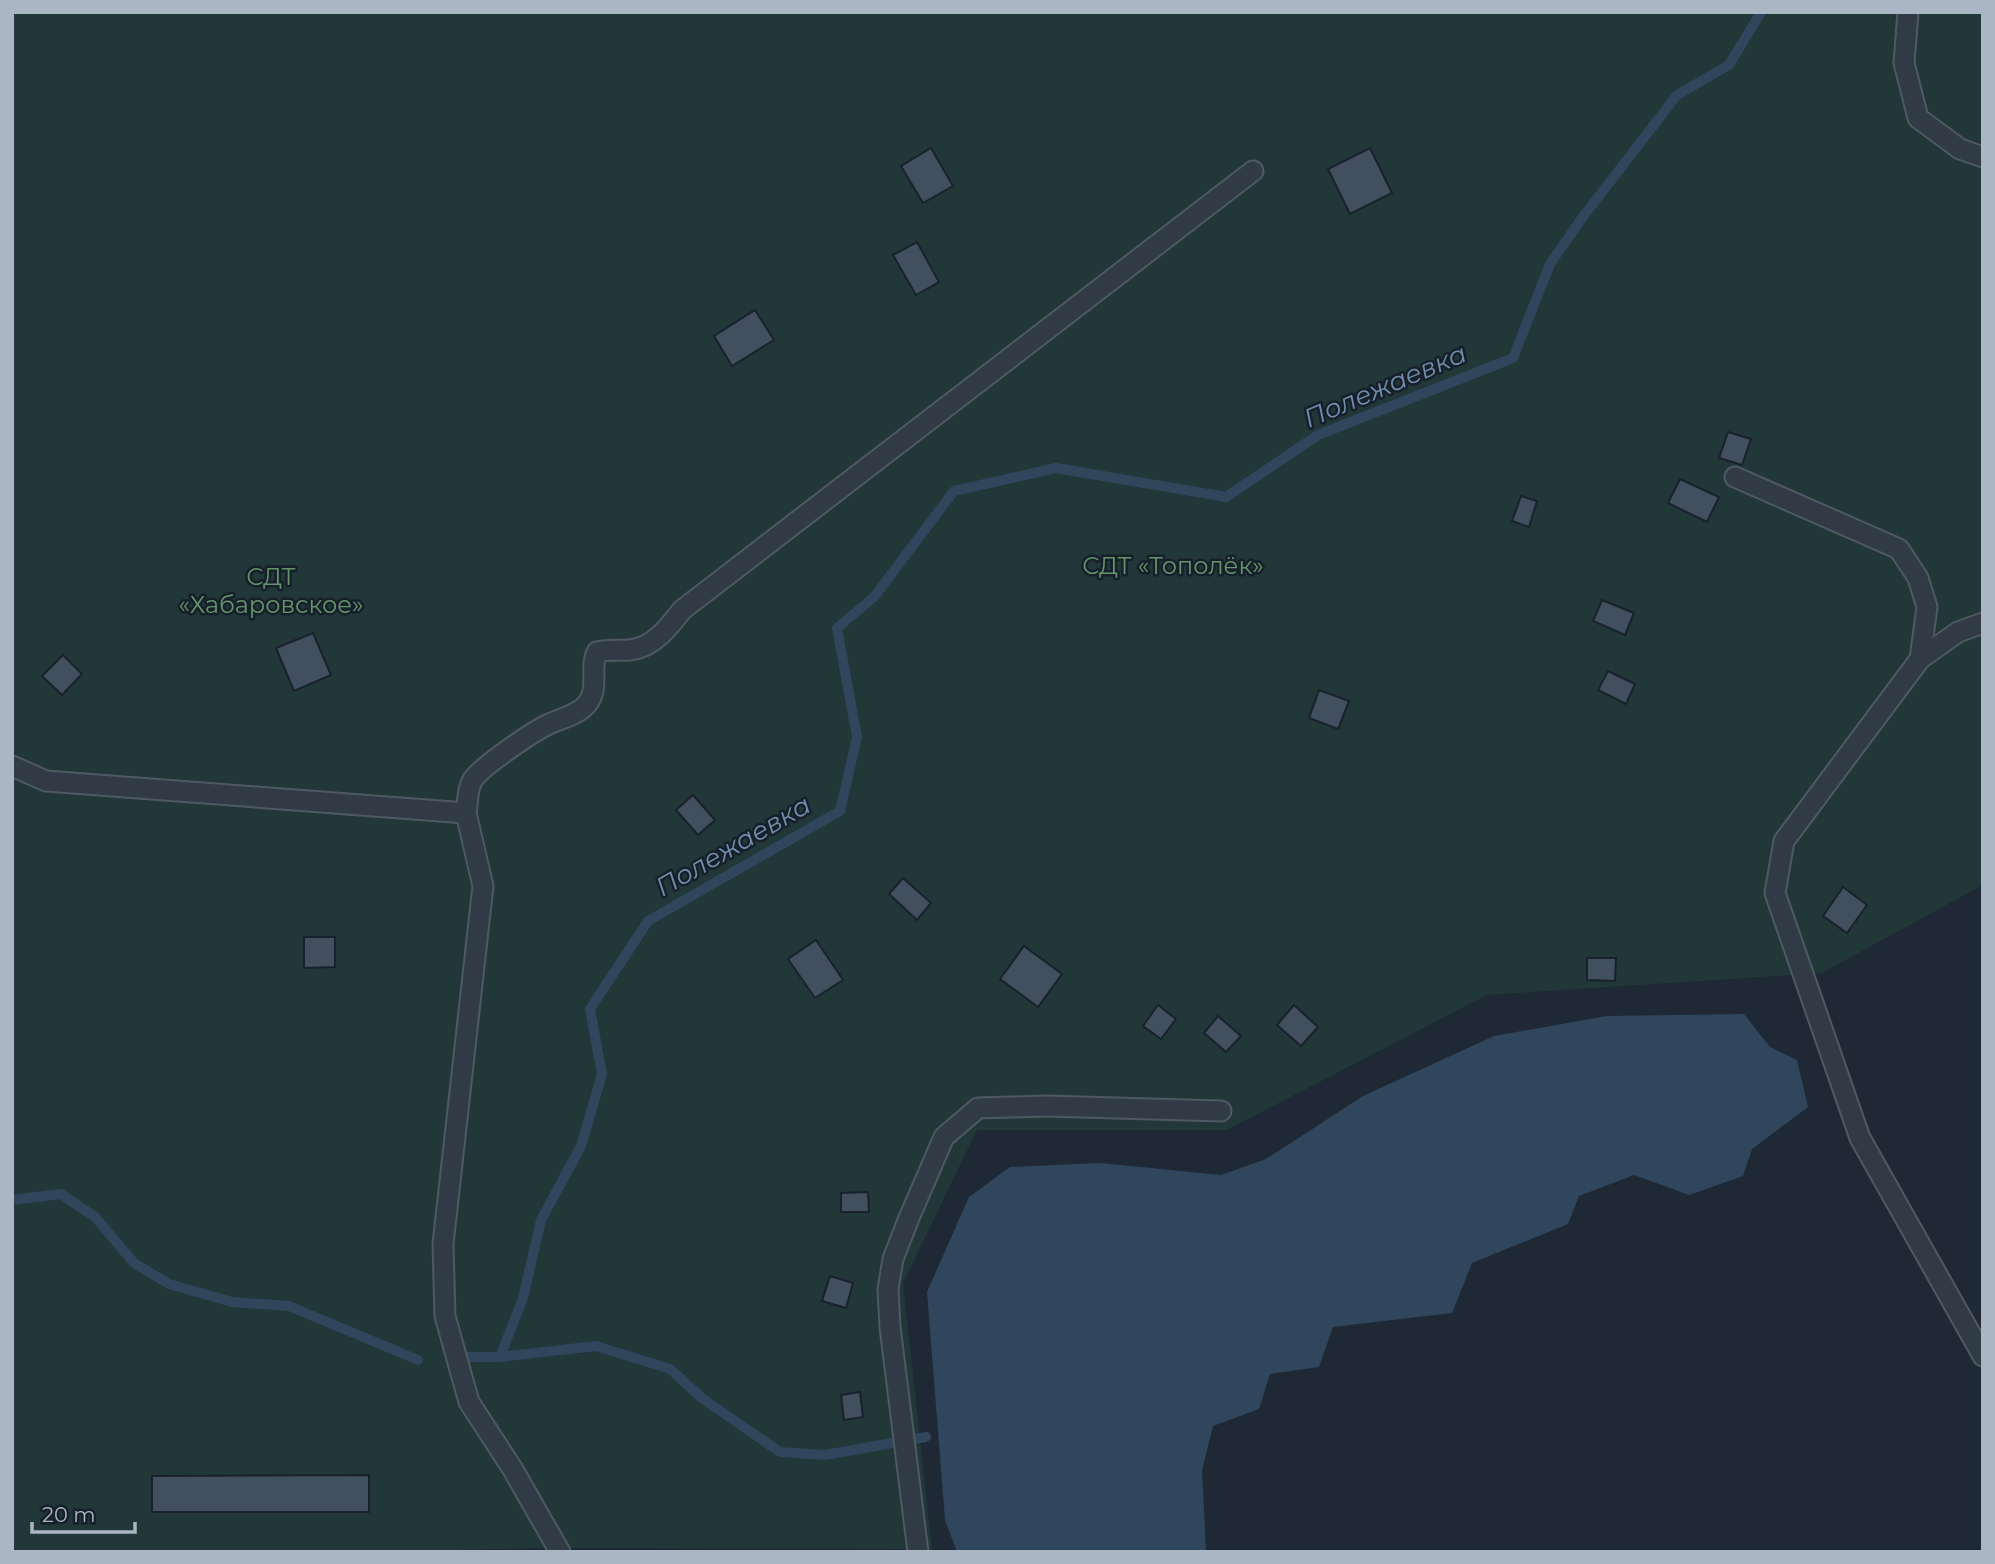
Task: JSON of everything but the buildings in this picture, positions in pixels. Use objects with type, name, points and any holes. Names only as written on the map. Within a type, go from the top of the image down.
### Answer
[{"type":"lane","points":[[1908,12],[1904,63],[1918,118],[1961,149],[1983,157]]},
{"type":"lane","points":[[560,1552],[512,1468],[468,1402],[445,1316],[443,1244],[483,886],[467,813],[469,788],[480,770],[543,727],[579,711],[588,703],[594,690],[594,658],[597,652],[608,649],[633,650],[653,641],[668,629],[682,610],[1253,171]]},
{"type":"lane","points":[[1735,477],[1899,549],[1918,578],[1927,607],[1920,659]]},
{"type":"lane","points":[[1983,623],[1958,632],[1920,659],[1784,841],[1774,893],[1860,1138],[1983,1356]]},
{"type":"lane","points":[[12,766],[46,781],[467,813]]},
{"type":"lane","points":[[918,1552],[890,1327],[888,1289],[893,1259],[944,1137],[978,1108],[1221,1111]]},
{"type":"green space","name":"СДТ «Тополёк»","points":[[12,12],[1983,12],[1983,885],[1822,973],[1487,995],[1227,1130],[977,1130],[903,1283],[932,1549],[538,1548],[381,1552],[12,1552]]},
{"type":"water","points":[[1744,1014],[1770,1047],[1797,1060],[1808,1107],[1752,1149],[1743,1176],[1689,1195],[1634,1175],[1579,1196],[1568,1224],[1472,1263],[1452,1313],[1333,1327],[1319,1367],[1270,1374],[1259,1409],[1213,1426],[1202,1470],[1206,1552],[957,1552],[945,1520],[927,1292],[969,1197],[1010,1167],[1101,1163],[1221,1175],[1266,1159],[1363,1096],[1494,1036],[1607,1016]]},
{"type":"waterway","name":"Полежаевка","points":[[500,1357],[523,1298],[541,1220],[581,1146],[602,1074],[590,1009],[648,921],[840,811],[857,737],[837,628],[874,597],[954,491],[1056,468],[1226,497],[1318,435],[1513,358],[1550,264],[1582,218],[1677,95],[1729,65],[1761,12]]},
{"type":"waterway","name":"Полежаевка","points":[[12,1200],[61,1194],[95,1217],[134,1263],[169,1284],[232,1302],[289,1306],[418,1360]]},
{"type":"waterway","name":"Полежаевка","points":[[467,1357],[500,1357],[596,1346],[670,1369],[703,1399],[780,1452],[825,1455],[926,1437]]},
{"type":"park label","name":"СДТ «Хабаровское»","points":[[271,590]]}]
